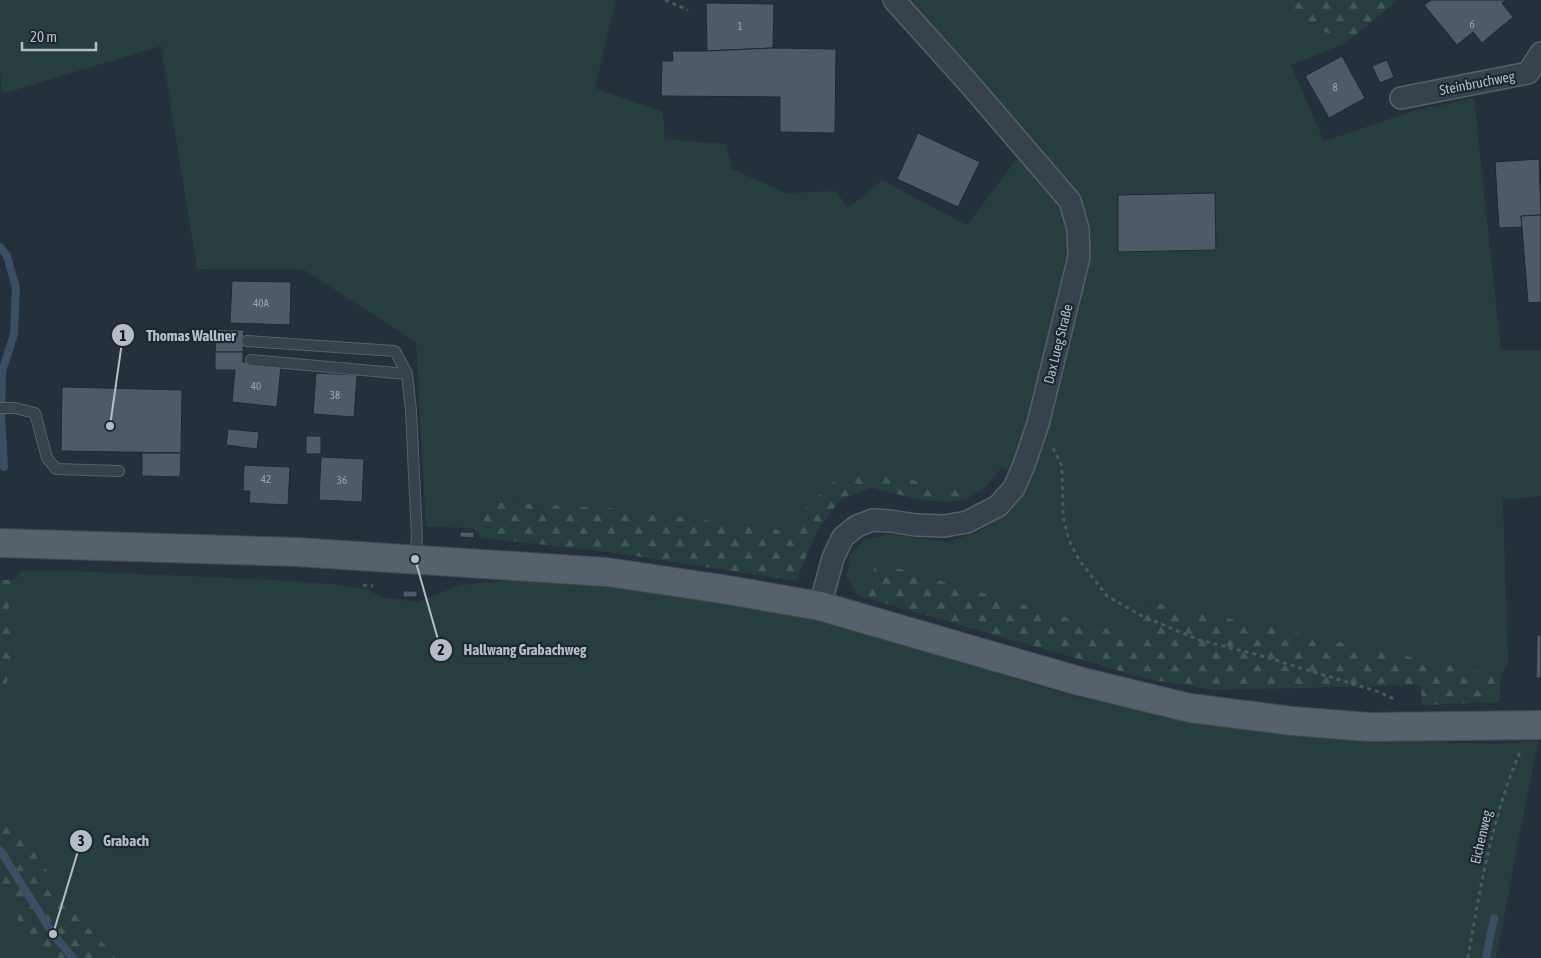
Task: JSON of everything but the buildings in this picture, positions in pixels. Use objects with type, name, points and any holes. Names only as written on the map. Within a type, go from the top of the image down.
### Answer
[{"type":"main road","points":[[0,543],[298,552],[607,572],[722,588],[820,606],[1079,681],[1190,708],[1292,721],[1369,727],[1536,726]]},
{"type":"street","name":"Dax Lueg Straße","points":[[820,606],[833,558],[843,537],[857,526],[872,520],[944,526],[967,522],[998,506],[1014,488],[1024,466],[1038,424],[1079,257],[1078,228],[1070,201],[894,0]]},
{"type":"street","name":"Steinbruchweg","points":[[1402,98],[1528,73],[1541,53]]},
{"type":"lane","points":[[247,341],[395,351],[407,374],[411,412],[417,537],[415,559]]},
{"type":"lane","points":[[251,360],[380,370],[407,374]]},
{"type":"lane","points":[[0,408],[15,408],[36,413],[47,458],[56,469],[119,470]]},
{"type":"path","points":[[665,0],[688,10]]},
{"type":"path","points":[[1038,424],[1062,466],[1063,516],[1069,540],[1089,575],[1107,596],[1140,615],[1199,640],[1255,654],[1380,692],[1398,700]]},
{"type":"path","name":"Eichenweg","points":[[1468,958],[1496,820],[1511,773],[1536,726]]},
{"type":"green space","points":[[0,0],[616,0],[595,88],[663,112],[665,139],[726,144],[732,169],[786,193],[836,191],[848,208],[882,180],[967,225],[1031,140],[906,0],[1288,0],[1290,13],[1346,43],[1291,65],[1324,141],[1413,111],[1474,98],[1501,350],[1541,350],[1541,496],[1503,500],[1508,661],[1501,676],[1146,601],[1136,637],[876,562],[866,598],[856,593],[847,576],[850,555],[863,540],[890,534],[948,542],[980,531],[1010,510],[1029,483],[996,463],[982,481],[963,488],[850,470],[797,532],[610,508],[486,502],[474,528],[426,527],[416,342],[304,270],[197,269],[161,46],[2,94]]},
{"type":"green space","points":[[1288,0],[1398,0],[1346,43],[1290,13]]},
{"type":"green space","points":[[996,463],[1002,467],[985,487],[967,499],[947,502],[920,500],[873,488],[842,498],[818,529],[796,581],[609,552],[482,538],[474,528],[486,502],[610,508],[796,532],[802,512],[832,483],[850,470],[963,488],[982,480]]},
{"type":"green space","points":[[876,562],[1136,637],[1146,601],[1501,676],[1499,702],[1422,705],[1421,685],[1214,690],[1148,679],[866,598]]},
{"type":"green space","points":[[50,570],[333,584],[367,589],[381,597],[416,602],[461,585],[510,580],[596,584],[748,606],[824,622],[1077,697],[1175,718],[1256,731],[1360,739],[1495,744],[1538,741],[1496,958],[115,958],[82,921],[32,849],[0,808],[0,715],[16,639],[8,612],[15,580],[21,571]]},
{"type":"green space","points":[[0,580],[15,580],[8,612],[16,639],[0,715]]},
{"type":"green space","points":[[0,808],[32,849],[82,921],[115,958],[45,958],[13,913],[0,887]]},
{"type":"green space","points":[[0,887],[13,913],[45,958],[0,958]]},
{"type":"waterway","points":[[0,247],[7,256],[16,288],[14,334],[2,372],[1,417],[4,467]]},
{"type":"waterway","points":[[0,850],[53,934],[73,958]]},
{"type":"waterway","points":[[1486,958],[1494,918]]},
{"type":"place","name":"Thomas Wallner","points":[[110,426]]},
{"type":"place","name":"Hallwang Grabachweg","points":[[415,559]]},
{"type":"place","name":"Grabach","points":[[53,934]]}]
